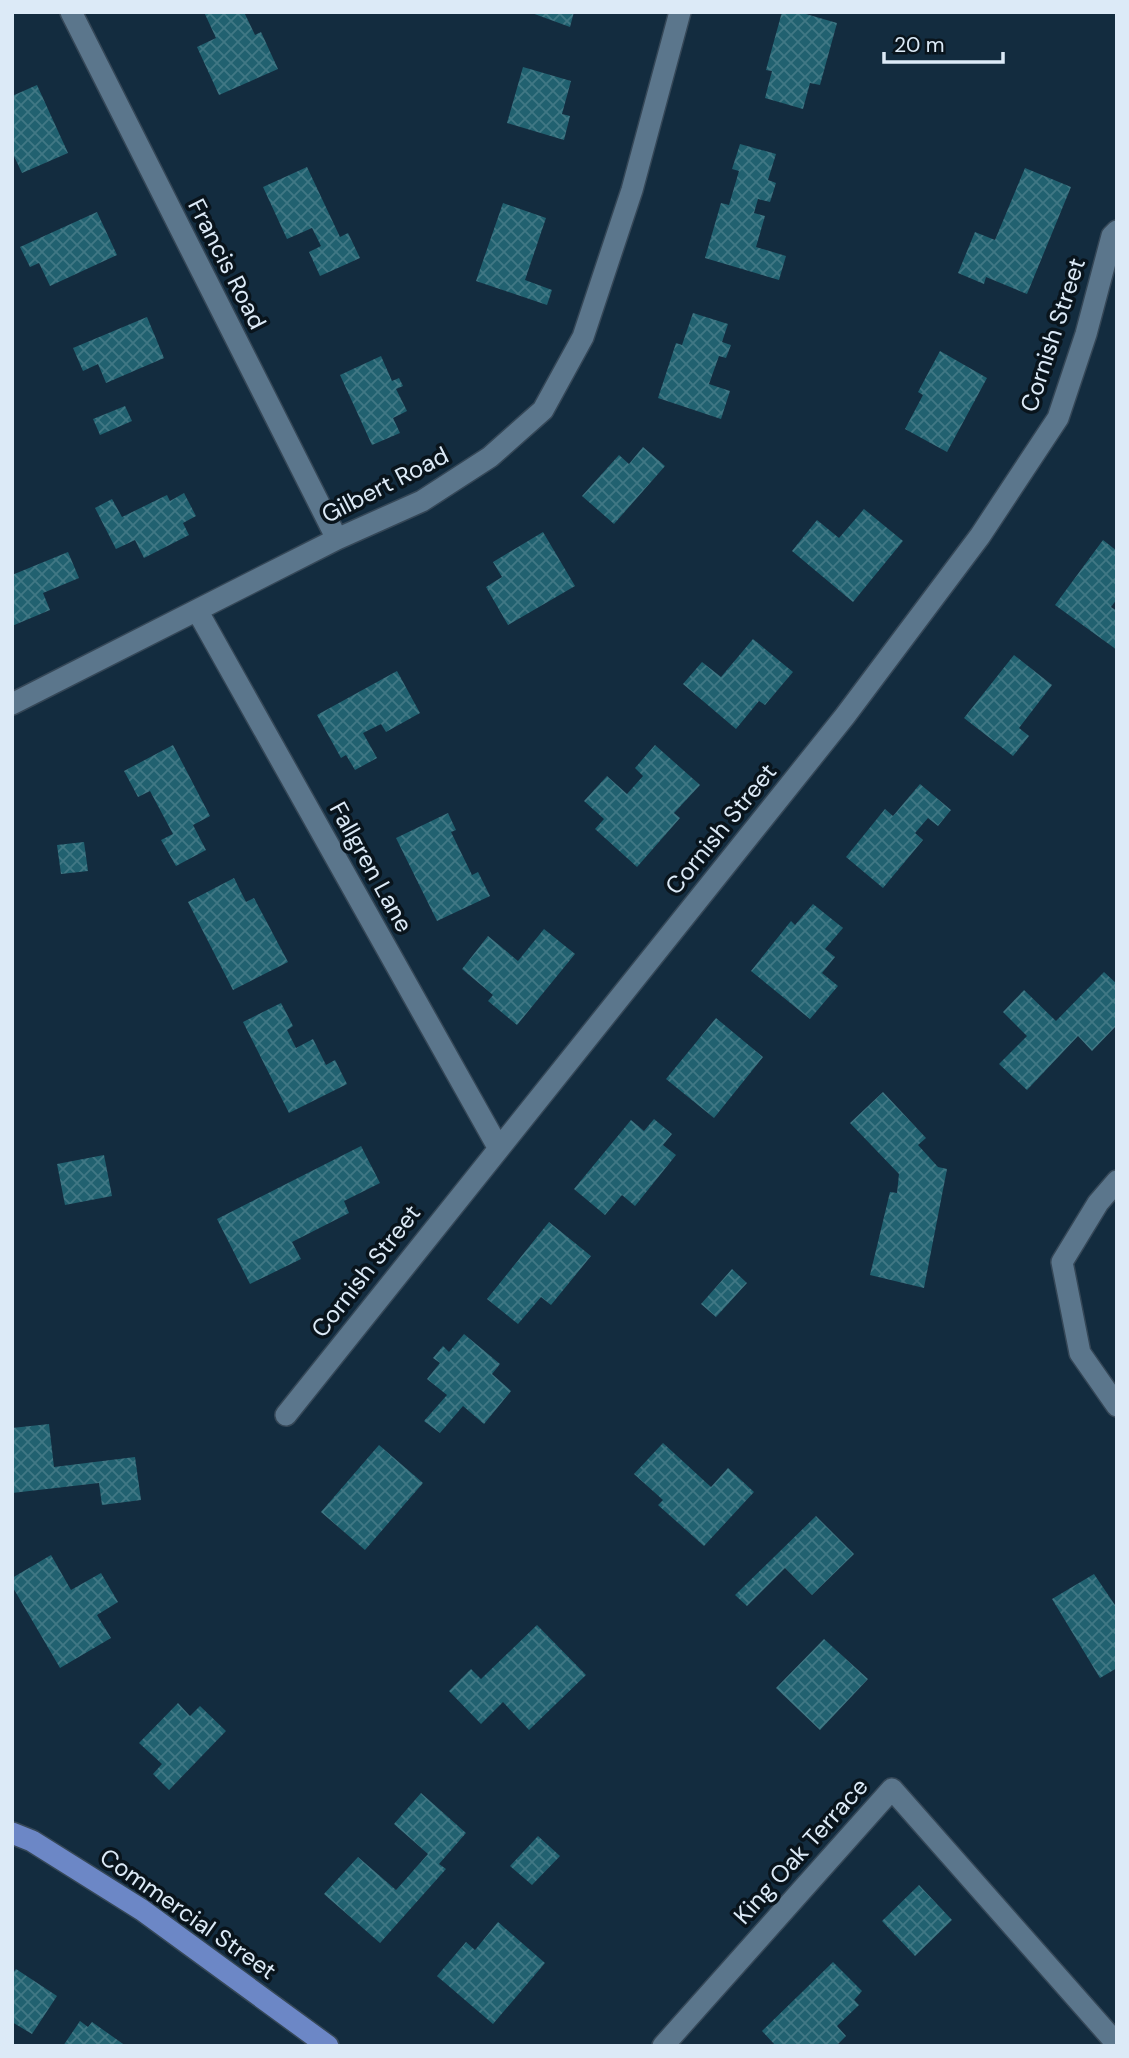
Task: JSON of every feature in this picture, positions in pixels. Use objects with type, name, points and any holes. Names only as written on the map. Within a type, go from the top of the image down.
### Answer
[{"type":"main road","name":"Commercial Street","points":[[12,1820],[22,1837],[142,1910],[328,2046]]},
{"type":"street","name":"Francis Road","points":[[71,12],[337,539]]},
{"type":"street","name":"Gilbert Road","points":[[12,704],[198,612],[337,539],[433,494],[490,457],[543,410],[586,328],[632,190],[680,12]]},
{"type":"street","name":"Cornish Street","points":[[286,1415],[845,716],[980,536],[1058,418],[1086,334],[1112,236],[1117,231]]},
{"type":"street","name":"Fallgren Lane","points":[[198,612],[498,1147]]},
{"type":"street","points":[[1117,1181],[1098,1203],[1062,1262],[1080,1353],[1117,1406]]},
{"type":"street","name":"King Oak Terrace","points":[[663,2046],[892,1789],[1117,2045]]},
{"type":"building","points":[[204,12],[244,12],[255,35],[261,32],[278,69],[219,95],[197,47],[216,38]]},
{"type":"building","points":[[529,12],[574,12],[570,27]]},
{"type":"building","points":[[782,12],[799,12],[837,23],[820,85],[810,83],[803,109],[765,98],[772,71],[766,70]]},
{"type":"building","points":[[523,67],[571,81],[562,114],[570,116],[564,140],[507,123]]},
{"type":"building","points":[[37,85],[68,153],[22,173],[12,152],[12,96]]},
{"type":"building","points":[[740,144],[776,154],[768,180],[776,183],[770,202],[758,199],[754,213],[765,216],[756,247],[786,256],[779,280],[705,258],[721,203],[729,205],[739,171],[732,169]]},
{"type":"building","points":[[307,167],[340,237],[348,233],[360,258],[320,276],[309,252],[321,246],[312,228],[287,239],[263,187]]},
{"type":"building","points":[[1025,168],[1071,187],[1027,294],[986,277],[984,284],[958,273],[975,232],[995,240]]},
{"type":"building","points":[[503,203],[546,218],[525,280],[552,290],[547,305],[476,281]]},
{"type":"building","points":[[97,212],[117,255],[50,286],[39,263],[30,267],[20,247]]},
{"type":"building","points":[[693,313],[728,324],[722,342],[731,345],[726,358],[719,356],[709,384],[730,391],[721,419],[658,398],[676,343],[682,345]]},
{"type":"building","points":[[147,317],[164,358],[106,383],[98,364],[83,371],[73,348]]},
{"type":"building","points":[[940,351],[987,378],[947,452],[905,429],[923,395],[918,392]]},
{"type":"building","points":[[381,356],[392,381],[399,378],[403,386],[396,389],[407,411],[393,418],[400,433],[372,445],[340,375]]},
{"type":"building","points":[[125,406],[132,421],[100,435],[93,419]]},
{"type":"building","points":[[643,447],[665,466],[614,524],[582,496],[619,455],[629,464]]},
{"type":"building","points":[[184,493],[196,516],[183,523],[189,535],[144,558],[135,540],[116,549],[95,508],[112,499],[122,517],[167,495],[170,501]]},
{"type":"building","points":[[864,509],[903,541],[853,602],[792,551],[817,520],[839,538]]},
{"type":"building","points":[[543,532],[575,586],[508,625],[486,587],[502,577],[493,562]]},
{"type":"building","points":[[1103,540],[1117,551],[1117,599],[1111,607],[1117,611],[1117,650],[1055,605]]},
{"type":"building","points":[[68,552],[79,578],[43,593],[50,610],[12,626],[12,575]]},
{"type":"building","points":[[753,639],[793,672],[765,705],[759,701],[736,729],[683,684],[702,662],[721,677]]},
{"type":"building","points":[[1014,655],[1052,685],[1019,728],[1029,736],[1013,756],[964,718]]},
{"type":"building","points":[[397,671],[420,713],[386,732],[381,724],[363,733],[377,758],[355,770],[346,755],[341,758],[317,715]]},
{"type":"building","points":[[173,745],[210,816],[193,825],[206,850],[176,866],[161,840],[173,834],[150,791],[138,797],[124,771]]},
{"type":"building","points":[[655,745],[700,785],[674,813],[680,818],[637,867],[595,829],[604,819],[584,801],[607,776],[627,794],[643,776],[635,768]]},
{"type":"building","points":[[920,784],[951,810],[938,826],[928,818],[915,833],[923,840],[883,888],[846,857],[885,809],[893,816]]},
{"type":"building","points":[[448,813],[456,830],[451,832],[472,875],[478,872],[490,896],[437,921],[396,838]]},
{"type":"building","points":[[84,842],[88,871],[61,874],[57,845]]},
{"type":"building","points":[[234,878],[246,902],[254,898],[288,962],[233,990],[188,902]]},
{"type":"building","points":[[813,904],[843,928],[825,949],[835,957],[822,973],[838,986],[810,1019],[751,971],[791,921],[795,925]]},
{"type":"building","points":[[544,929],[575,954],[517,1025],[488,1001],[493,995],[462,969],[488,936],[518,961]]},
{"type":"building","points":[[1104,972],[1117,984],[1117,1025],[1092,1051],[1078,1036],[1027,1090],[999,1064],[1027,1036],[1003,1012],[1024,990],[1056,1021]]},
{"type":"building","points":[[281,1003],[293,1026],[287,1030],[296,1048],[313,1039],[326,1065],[335,1060],[347,1084],[289,1113],[243,1022]]},
{"type":"building","points":[[716,1018],[763,1057],[714,1118],[666,1079]]},
{"type":"building","points":[[883,1092],[926,1138],[918,1145],[938,1167],[947,1169],[924,1288],[870,1275],[890,1192],[897,1193],[899,1174],[850,1123]]},
{"type":"building","points":[[654,1119],[672,1134],[663,1145],[676,1155],[635,1206],[622,1195],[605,1215],[574,1189],[631,1120],[644,1131]]},
{"type":"building","points":[[361,1146],[380,1183],[344,1201],[349,1213],[292,1242],[301,1259],[250,1284],[217,1219]]},
{"type":"building","points":[[104,1155],[112,1196],[65,1205],[57,1164]]},
{"type":"building","points":[[549,1222],[591,1256],[551,1305],[541,1297],[518,1324],[487,1299]]},
{"type":"building","points":[[732,1269],[747,1283],[716,1317],[701,1304]]},
{"type":"building","points":[[464,1334],[500,1364],[492,1374],[511,1391],[484,1424],[463,1406],[440,1433],[424,1421],[447,1395],[427,1379],[440,1363],[433,1358],[443,1346],[449,1352]]},
{"type":"building","points":[[49,1424],[54,1467],[135,1457],[141,1500],[102,1505],[99,1483],[12,1493],[12,1428]]},
{"type":"building","points":[[663,1443],[711,1487],[728,1468],[754,1492],[704,1546],[658,1505],[663,1500],[634,1474]]},
{"type":"building","points":[[379,1445],[423,1483],[365,1550],[321,1512]]},
{"type":"building","points":[[816,1516],[854,1554],[812,1595],[785,1568],[747,1606],[735,1595]]},
{"type":"building","points":[[51,1555],[71,1590],[101,1573],[118,1602],[97,1615],[111,1638],[60,1668],[12,1586],[12,1578]]},
{"type":"building","points":[[1094,1574],[1117,1608],[1117,1668],[1100,1678],[1052,1599]]},
{"type":"building","points":[[537,1625],[586,1675],[529,1730],[503,1702],[481,1724],[449,1691],[471,1669],[481,1679]]},
{"type":"building","points":[[824,1639],[868,1679],[820,1730],[776,1688]]},
{"type":"building","points":[[178,1703],[190,1716],[200,1706],[226,1731],[169,1790],[153,1774],[162,1764],[139,1743]]},
{"type":"building","points":[[421,1793],[466,1833],[439,1864],[446,1869],[380,1943],[324,1894],[358,1857],[396,1890],[428,1854],[394,1824]]},
{"type":"building","points":[[538,1836],[560,1856],[532,1885],[510,1866]]},
{"type":"building","points":[[919,1885],[952,1920],[915,1956],[882,1921]]},
{"type":"building","points":[[498,1922],[545,1963],[493,2024],[437,1976],[466,1942],[475,1950]]},
{"type":"building","points":[[833,1962],[862,1991],[854,2000],[859,2005],[837,2026],[846,2036],[836,2046],[776,2046],[762,2031]]},
{"type":"building","points":[[16,1969],[57,1996],[32,2034],[12,2022],[12,1974]]},
{"type":"building","points":[[80,2021],[88,2027],[92,2022],[126,2046],[63,2046]]}]
